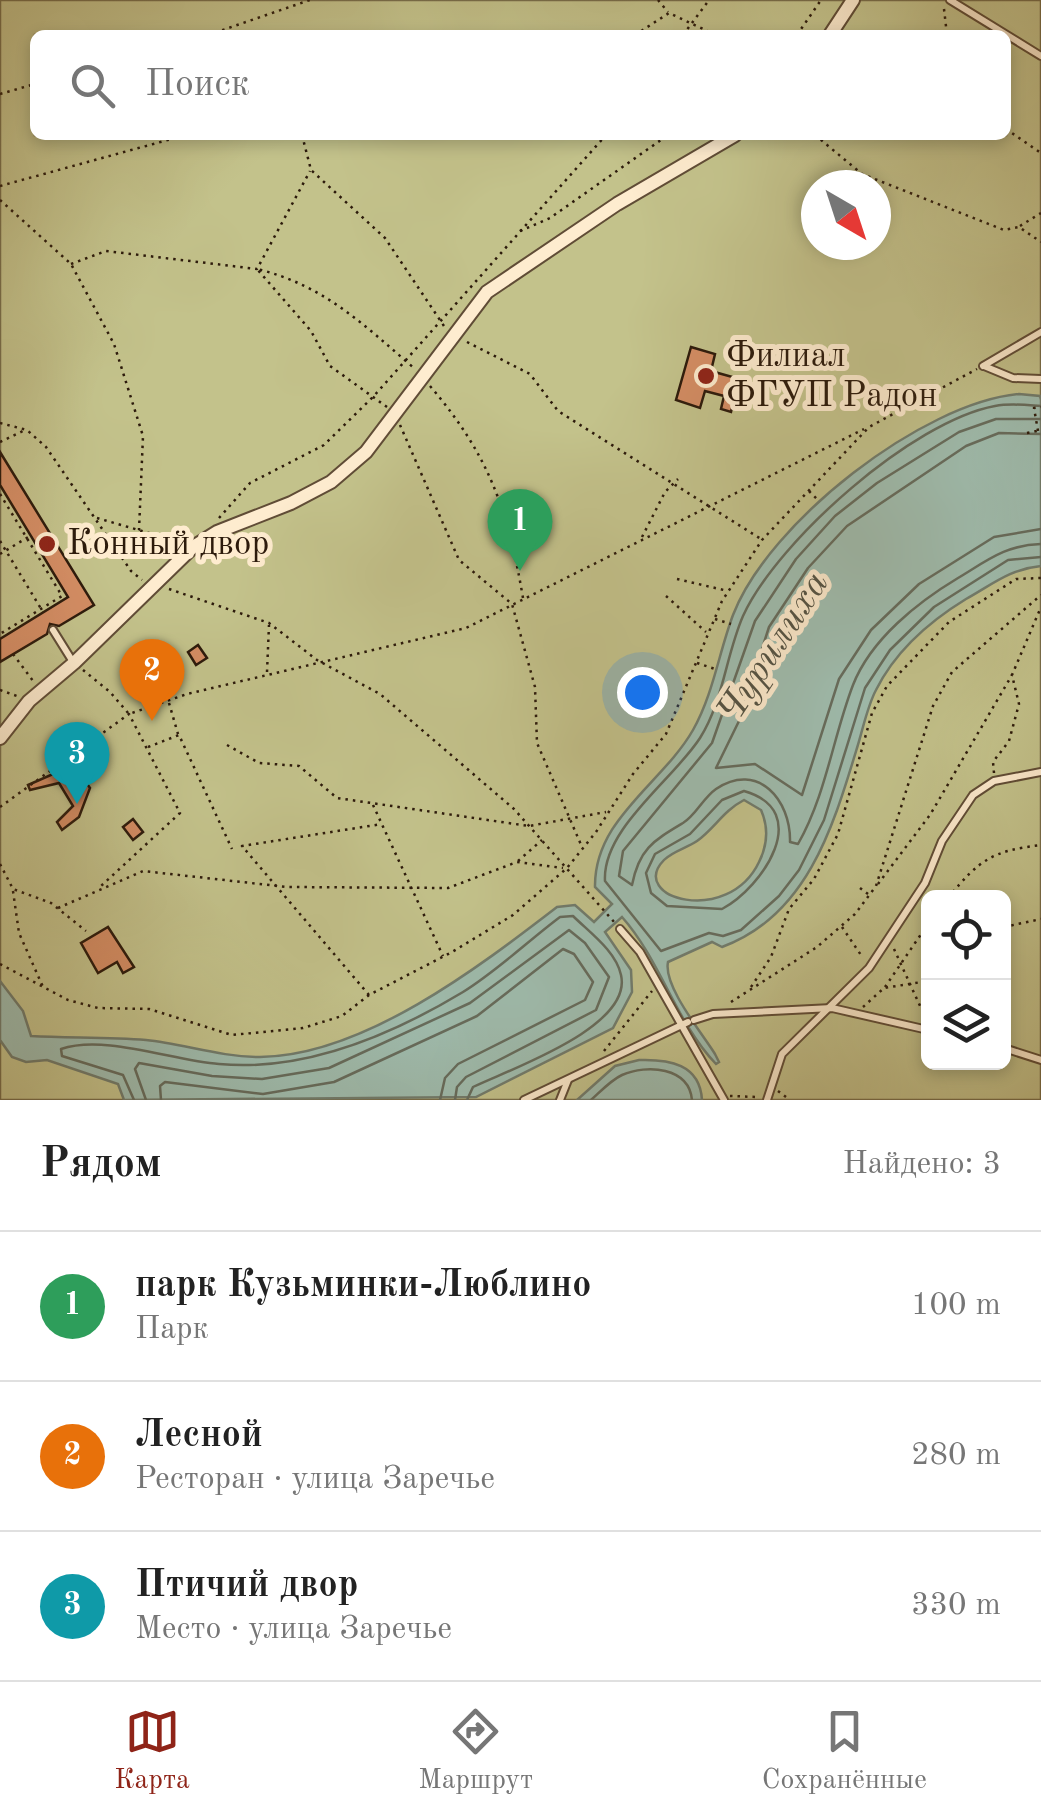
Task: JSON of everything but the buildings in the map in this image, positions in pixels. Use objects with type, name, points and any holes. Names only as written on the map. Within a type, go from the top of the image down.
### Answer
[{"type":"street","points":[[833,30],[853,0]]},
{"type":"street","points":[[0,738],[34,696],[74,664],[194,546],[331,482],[366,452],[452,334],[488,292],[617,204],[726,140]]},
{"type":"lane","points":[[947,1],[997,30]]},
{"type":"lane","points":[[1011,38],[1041,56]]},
{"type":"lane","points":[[982,366],[1041,332]]},
{"type":"lane","points":[[982,366],[1013,378],[1041,378]]},
{"type":"lane","points":[[54,630],[74,664]]},
{"type":"lane","points":[[768,1100],[782,1054],[870,968],[925,883],[942,841],[973,795],[994,781],[1041,772]]},
{"type":"lane","points":[[618,926],[640,952],[656,985],[688,1022],[724,1100]]},
{"type":"lane","points":[[524,1100],[588,1067],[714,1014],[832,1008],[921,1024]]},
{"type":"lane","points":[[1011,1050],[1041,1060]]},
{"type":"lane","points":[[560,1100],[568,1079]]},
{"type":"path","points":[[223,30],[310,0]]},
{"type":"path","points":[[658,0],[669,14],[705,30]]},
{"type":"path","points":[[687,30],[709,0]]},
{"type":"path","points":[[801,30],[821,0]]},
{"type":"path","points":[[947,1],[947,30]]},
{"type":"path","points":[[644,30],[669,14]]},
{"type":"path","points":[[0,94],[30,85]]},
{"type":"path","points":[[1011,133],[1041,153]]},
{"type":"path","points":[[0,186],[168,140]]},
{"type":"path","points":[[303,140],[311,170],[384,238],[437,321],[452,334],[530,374],[558,411],[762,540]]},
{"type":"path","points":[[216,521],[250,484],[324,445],[373,397],[602,140]]},
{"type":"path","points":[[519,231],[550,218],[661,140]]},
{"type":"path","points":[[821,140],[862,174],[1004,230],[1018,227],[1041,213]]},
{"type":"path","points":[[257,269],[311,170]]},
{"type":"path","points":[[0,200],[71,264],[114,344],[143,436],[139,530],[123,559]]},
{"type":"path","points":[[1018,227],[1041,242]]},
{"type":"path","points":[[71,264],[106,251],[257,269],[298,279],[359,320],[422,376],[482,454],[514,544],[523,598]]},
{"type":"path","points":[[257,269],[312,331],[330,366],[394,413],[459,560],[512,604],[536,687],[536,743],[583,848]]},
{"type":"path","points":[[0,806],[128,714],[317,660],[466,628],[982,366]]},
{"type":"path","points":[[1027,433],[1039,431],[1034,408],[1041,407]]},
{"type":"path","points":[[0,423],[26,430],[46,447],[123,559],[144,582],[269,623],[317,660],[380,694],[530,826],[618,926]]},
{"type":"path","points":[[0,964],[45,990],[98,1008],[149,1009],[232,1035],[303,1028],[342,1016],[369,995],[512,915],[567,868],[666,734],[707,633],[728,591],[762,540],[868,426]]},
{"type":"path","points":[[0,442],[26,430]]},
{"type":"path","points":[[642,538],[678,478]]},
{"type":"path","points":[[808,490],[819,501]]},
{"type":"path","points":[[0,494],[62,596],[1,635]]},
{"type":"path","points":[[94,517],[194,546]]},
{"type":"path","points":[[0,554],[28,537]]},
{"type":"path","points":[[0,541],[42,611]]},
{"type":"path","points":[[750,989],[771,958],[789,908],[814,878],[838,834],[872,713],[887,686],[948,622],[1016,579],[1041,578]]},
{"type":"path","points":[[677,579],[728,591]]},
{"type":"path","points":[[876,886],[934,706],[952,672],[975,648],[1041,595]]},
{"type":"path","points":[[666,596],[707,633]]},
{"type":"path","points":[[714,1014],[818,947],[869,895],[930,815],[1012,675],[1041,607]]},
{"type":"path","points":[[714,619],[730,624]]},
{"type":"path","points":[[267,673],[269,623]]},
{"type":"path","points":[[14,654],[34,696]]},
{"type":"path","points":[[696,662],[715,670]]},
{"type":"path","points":[[74,664],[110,692],[128,714],[180,813],[96,890]]},
{"type":"path","points":[[994,781],[993,762],[1009,741],[1019,704],[1012,675]]},
{"type":"path","points":[[0,684],[3,691],[34,696]]},
{"type":"path","points":[[168,700],[178,735],[232,849]]},
{"type":"path","points":[[928,700],[934,706]]},
{"type":"path","points":[[147,748],[178,735]]},
{"type":"path","points":[[227,745],[258,763],[299,766],[337,798],[530,826],[609,812]]},
{"type":"path","points":[[372,803],[443,957]]},
{"type":"path","points":[[369,995],[242,846],[382,824]]},
{"type":"path","points":[[58,908],[144,870],[276,886],[448,888],[517,862],[542,840]]},
{"type":"path","points":[[954,890],[974,866],[1002,849],[1041,845]]},
{"type":"path","points":[[517,862],[567,868]]},
{"type":"path","points":[[0,864],[14,890],[18,934],[45,990]]},
{"type":"path","points":[[860,888],[869,895]]},
{"type":"path","points":[[14,890],[58,908],[86,931]]},
{"type":"path","points":[[1011,926],[1041,920]]},
{"type":"path","points":[[841,926],[870,968]]},
{"type":"path","points":[[859,1011],[884,988],[921,934]]},
{"type":"path","points":[[889,938],[921,1010]]},
{"type":"path","points":[[884,988],[921,982]]},
{"type":"path","points":[[588,1067],[656,985]]},
{"type":"shaded area","points":[[0,0],[1041,0],[1041,1100],[0,1100]]},
{"type":"water","name":"Чурилиха","points":[[1019,394],[1040,396],[1041,566],[1011,574],[953,608],[927,627],[893,663],[870,704],[826,838],[796,891],[776,914],[751,933],[722,947],[712,942],[668,962],[671,984],[715,1054],[719,1062],[716,1064],[689,1029],[647,952],[622,917],[605,932],[631,970],[632,992],[613,1028],[476,1097],[124,1100],[118,1084],[47,1060],[26,1062],[12,1057],[0,1040],[0,981],[23,1011],[31,1036],[146,1040],[260,1057],[299,1053],[339,1042],[418,1004],[557,907],[575,905],[594,922],[612,904],[595,887],[606,841],[617,822],[693,730],[706,702],[733,615],[752,579],[779,542],[853,473],[895,443],[980,402]],"holes":[[[744,800],[761,810],[766,830],[764,849],[744,882],[726,894],[706,900],[686,900],[659,885],[656,874],[664,860],[697,841],[737,804]]]},
{"type":"water","points":[[639,1060],[672,1063],[689,1071],[696,1078],[702,1100],[577,1100],[615,1066]]},
{"type":"place","name":"Филиал ФГУП Радон","points":[[706,376]]},
{"type":"place","name":"Конный двор","points":[[47,544]]},
{"type":"place","name":"парк Кузьминки-Люблино","points":[[520,571]]},
{"type":"place","name":"Лесной","points":[[152,721]]},
{"type":"place","name":"Птичий двор","points":[[77,804]]}]
